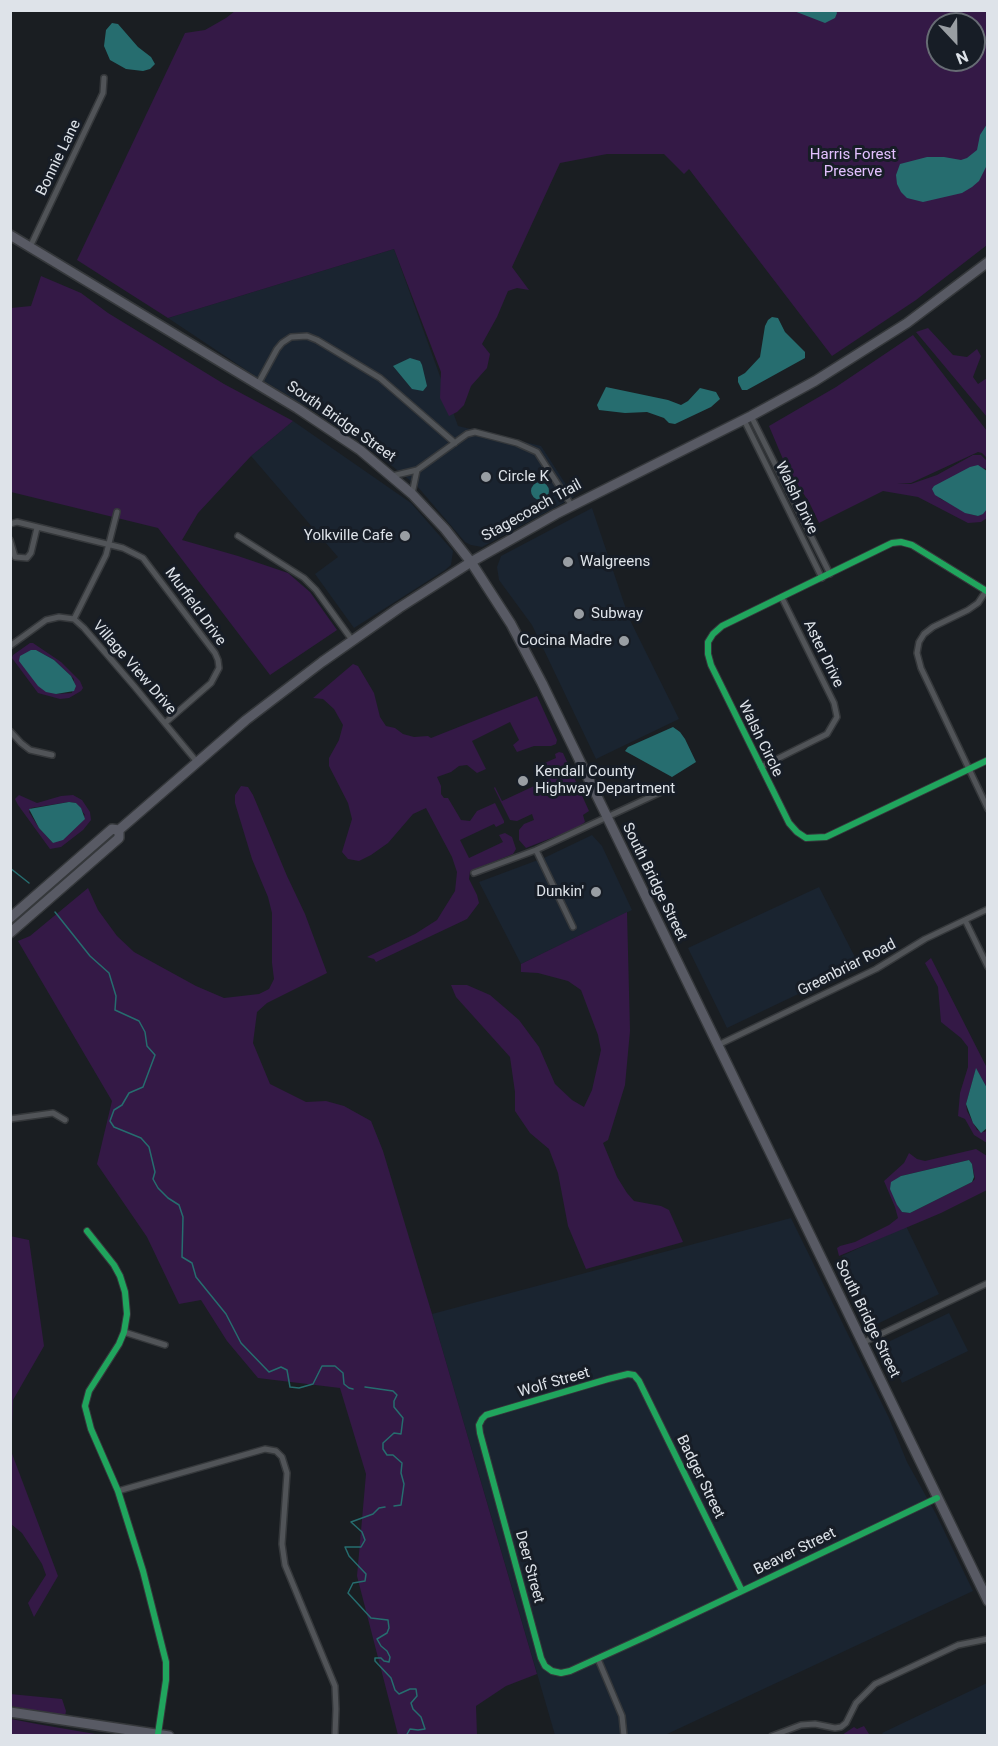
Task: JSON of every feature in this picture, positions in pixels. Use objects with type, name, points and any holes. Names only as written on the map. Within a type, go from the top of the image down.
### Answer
[{"type":"main road","name":"South Bridge Street","points":[[10,235],[258,384],[348,442],[411,494],[445,529],[471,562],[521,642],[987,1601]]},
{"type":"main road","name":"Stagecoach Trail","points":[[10,933],[119,838],[119,830],[197,762],[295,682],[352,640],[471,562],[572,506],[748,418],[815,381],[871,347],[933,304],[987,262]]},
{"type":"main road","name":"Stagecoach Trail","points":[[10,918],[112,829],[119,830]]},
{"type":"main road","points":[[10,1712],[169,1736]]},
{"type":"street","name":"Bonnie Lane","points":[[30,247],[103,93],[104,78]]},
{"type":"street","points":[[258,384],[282,343],[291,337],[306,336],[317,340],[380,378],[455,442]]},
{"type":"street","name":"Walsh Drive","points":[[748,418],[780,473],[830,574]]},
{"type":"street","name":"Walsh Drive","points":[[748,418],[772,477],[822,578]]},
{"type":"street","points":[[392,476],[417,470],[467,434],[475,432],[537,452],[572,506]]},
{"type":"street","points":[[411,494],[417,470]]},
{"type":"street","points":[[772,477],[780,473]]},
{"type":"street","points":[[74,620],[106,555],[117,512]]},
{"type":"street","points":[[10,524],[17,522],[110,544]]},
{"type":"street","points":[[10,540],[15,557],[27,558],[31,553],[37,528]]},
{"type":"street","points":[[238,536],[304,579],[315,590],[352,640]]},
{"type":"street","points":[[822,578],[888,544],[901,542],[915,547],[987,592],[968,610],[928,630],[919,644],[917,653],[921,668],[987,810]]},
{"type":"street","name":"Murfield Drive","points":[[110,544],[143,558],[218,660],[219,668],[211,683],[165,723]]},
{"type":"street","name":"Walsh Circle","points":[[822,578],[722,626],[706,641],[711,665],[761,767],[789,823],[805,841],[826,837],[987,760]]},
{"type":"street","name":"Aster Drive","points":[[761,767],[827,734],[838,723],[834,703],[782,598]]},
{"type":"street","name":"Village View Drive","points":[[10,646],[46,620],[60,617],[74,620],[84,628],[197,762]]},
{"type":"street","points":[[912,642],[919,644]]},
{"type":"street","points":[[11,732],[30,750],[52,755]]},
{"type":"street","points":[[474,873],[536,850],[661,792]]},
{"type":"street","points":[[536,850],[573,927]]},
{"type":"street","name":"Greenbriar Road","points":[[717,1046],[876,969],[925,939],[987,909]]},
{"type":"street","points":[[965,920],[987,967]]},
{"type":"street","points":[[10,1119],[53,1113],[65,1120]]},
{"type":"street","points":[[87,1231],[120,1276],[125,1292],[124,1332],[119,1344],[88,1391],[86,1406],[91,1429],[118,1491],[143,1571],[166,1662],[166,1680],[158,1734]]},
{"type":"street","points":[[862,1343],[987,1283]]},
{"type":"street","points":[[124,1332],[165,1345]]},
{"type":"street","name":"Wolf Street","points":[[482,1419],[486,1415],[598,1382],[628,1374],[634,1375]]},
{"type":"street","name":"Badger Street","points":[[634,1375],[639,1381],[742,1592]]},
{"type":"street","name":"Deer Street","points":[[482,1419],[479,1425],[480,1433],[541,1658],[545,1666],[561,1673],[598,1659]]},
{"type":"street","points":[[118,1491],[265,1449],[276,1451],[282,1457],[287,1473],[282,1544],[285,1565],[334,1686],[335,1736]]},
{"type":"street","name":"Beaver Street","points":[[598,1659],[937,1498]]},
{"type":"street","points":[[772,1736],[801,1725],[841,1727],[846,1723],[856,1703],[875,1684],[958,1645],[987,1640]]},
{"type":"street","points":[[598,1659],[621,1716],[624,1736]]},
{"type":"shaded area","points":[[394,249],[458,426],[541,446],[574,497],[482,547],[465,542],[417,486],[352,434],[249,372],[168,318]]},
{"type":"shaded area","points":[[293,421],[411,503],[453,551],[451,565],[445,570],[354,628],[315,574],[338,557],[251,456]]},
{"type":"shaded area","points":[[592,508],[629,618],[679,719],[596,759],[532,625],[499,580],[497,567],[501,556]]},
{"type":"shaded area","points":[[592,835],[602,846],[632,910],[521,964],[479,882],[546,857]]},
{"type":"shaded area","points":[[819,887],[859,965],[727,1028],[688,948]]},
{"type":"shaded area","points":[[791,1218],[889,1418],[907,1462],[936,1514],[973,1591],[665,1735],[555,1735],[432,1314]]},
{"type":"shaded area","points":[[906,1226],[939,1294],[875,1325],[842,1256]]},
{"type":"shaded area","points":[[949,1313],[968,1351],[902,1383],[886,1343]]},
{"type":"shaded area","points":[[987,1683],[987,1735],[884,1735],[882,1733]]},
{"type":"green space","name":"Harris Forest Preserve","points":[[235,11],[987,11],[987,245],[916,300],[832,356],[689,169],[684,174],[664,154],[607,154],[560,163],[512,267],[529,290],[517,288],[508,291],[482,344],[490,354],[487,368],[471,386],[464,405],[449,416],[440,398],[441,372],[394,249],[168,318],[77,260],[185,33],[205,30]]},
{"type":"green space","points":[[41,276],[81,293],[108,313],[224,384],[293,421],[251,456],[198,513],[182,540],[288,573],[310,592],[337,630],[270,675],[158,528],[11,492],[11,308],[31,306]]},
{"type":"green space","points":[[928,328],[953,355],[967,357],[977,349],[981,356],[973,377],[978,384],[987,378],[987,417],[916,332]]},
{"type":"green space","points":[[913,335],[987,431],[987,458],[978,452],[911,483],[897,484],[911,484],[937,475],[973,455],[981,455],[987,461],[987,470],[985,468],[939,498],[978,516],[987,509],[987,518],[981,522],[968,523],[918,497],[883,491],[819,523],[785,464],[769,426],[836,387]]},
{"type":"green space","points":[[33,643],[61,662],[80,681],[83,688],[69,698],[60,699],[38,693],[12,658],[13,655]],"holes":[[[36,650],[54,660],[74,679],[72,693],[56,694]]]},
{"type":"green space","points":[[353,664],[358,666],[374,693],[380,717],[386,726],[395,728],[403,734],[431,738],[537,696],[557,740],[556,744],[551,746],[534,746],[517,752],[513,745],[519,740],[510,722],[472,741],[486,769],[477,773],[467,765],[459,766],[437,777],[441,786],[441,794],[444,798],[448,798],[461,820],[470,821],[477,811],[495,803],[504,821],[496,827],[494,824],[460,840],[469,858],[503,842],[499,835],[505,833],[512,837],[516,849],[513,854],[470,871],[469,879],[479,903],[467,919],[376,962],[367,957],[415,934],[437,920],[455,891],[457,872],[452,857],[426,808],[413,814],[388,843],[371,855],[359,861],[348,859],[342,852],[352,819],[348,803],[329,766],[329,758],[339,740],[343,725],[334,709],[323,699],[313,698]]},
{"type":"green space","points":[[563,753],[589,811],[583,815],[585,822],[577,828],[526,848],[519,840],[519,830],[524,824],[534,820],[532,814],[517,821],[510,820],[494,788],[502,801],[547,780],[540,765],[556,758],[555,754]]},
{"type":"green space","points":[[241,786],[248,787],[253,795],[305,914],[327,973],[267,1003],[257,1012],[253,1043],[270,1084],[306,1102],[326,1101],[344,1106],[371,1121],[383,1151],[432,1314],[537,1674],[506,1686],[476,1706],[477,1735],[398,1735],[357,1576],[366,1474],[340,1388],[258,1378],[227,1341],[201,1300],[179,1304],[147,1237],[97,1164],[112,1101],[18,941],[30,936],[88,888],[98,910],[117,936],[134,952],[196,986],[224,998],[259,994],[269,989],[274,979],[272,913],[235,803],[235,795]]},
{"type":"green space","points":[[19,795],[37,803],[73,795],[82,800],[90,812],[91,820],[83,830],[61,847],[50,849],[15,799]],"holes":[[[76,803],[85,815],[53,843],[39,828],[29,812],[31,808]]]},
{"type":"green space","points":[[627,912],[630,1031],[625,1085],[608,1140],[603,1143],[617,1177],[627,1193],[634,1201],[661,1206],[669,1210],[683,1242],[586,1269],[568,1226],[558,1173],[549,1149],[530,1133],[515,1111],[510,1057],[456,997],[451,985],[467,985],[490,995],[519,1020],[539,1047],[555,1084],[572,1100],[584,1107],[592,1090],[601,1050],[598,1035],[581,990],[568,981],[538,973],[521,972],[521,964]]},
{"type":"green space","points":[[931,958],[987,1068],[987,1088],[976,1069],[966,1104],[967,1111],[977,1130],[985,1132],[987,1128],[987,1143],[974,1135],[965,1119],[958,1116],[960,1093],[968,1067],[968,1047],[961,1038],[941,1022],[938,987],[925,963]]},
{"type":"green space","points":[[976,1149],[987,1156],[987,1190],[941,1213],[839,1256],[837,1248],[840,1246],[855,1242],[898,1218],[884,1181],[904,1163],[909,1153],[925,1161]],"holes":[[[969,1160],[975,1179],[972,1182],[910,1213],[902,1212],[897,1205],[901,1176]]]},
{"type":"green space","points":[[10,1236],[29,1240],[44,1346],[13,1400],[11,1451],[58,1576],[34,1617],[28,1603],[46,1575],[42,1564],[22,1533],[11,1524]]},
{"type":"green space","points":[[10,1694],[62,1699],[66,1711],[65,1716],[11,1706]]},
{"type":"green space","points":[[11,1719],[37,1724],[101,1735],[11,1735]]},
{"type":"green space","points":[[864,1726],[869,1734],[868,1735],[842,1735],[854,1727],[857,1729]]},
{"type":"water","points":[[794,11],[836,11],[837,13],[835,18],[825,23]]},
{"type":"water","points":[[112,23],[118,24],[138,47],[151,57],[155,64],[150,69],[143,71],[126,69],[110,60],[104,46],[106,30]]},
{"type":"water","points":[[987,124],[987,165],[979,181],[972,187],[962,193],[923,202],[907,198],[901,192],[896,175],[900,164],[927,157],[961,160],[967,158],[977,150],[980,135]]},
{"type":"water","points":[[772,317],[778,318],[785,332],[805,352],[805,358],[747,390],[742,390],[738,377],[760,357],[765,326]]},
{"type":"water","points":[[410,358],[420,361],[422,365],[427,386],[423,391],[412,389],[393,366]]},
{"type":"water","points":[[606,387],[668,400],[681,405],[700,388],[716,392],[720,399],[711,407],[675,424],[647,412],[625,413],[599,410],[597,405]]},
{"type":"water","points":[[978,465],[987,471],[987,509],[983,514],[978,516],[965,513],[935,495],[932,489],[934,486]]},
{"type":"water","points":[[540,482],[546,485],[549,491],[546,497],[540,500],[534,497],[531,491],[534,485]]},
{"type":"water","points":[[36,650],[54,660],[71,676],[76,686],[74,691],[56,694],[46,692],[38,686],[19,661],[20,656]]},
{"type":"water","points":[[673,727],[685,739],[696,762],[672,777],[625,751],[628,747]]},
{"type":"water","points":[[69,802],[76,803],[81,808],[85,819],[63,840],[53,843],[39,828],[29,809]]},
{"type":"water","points":[[976,1068],[987,1088],[987,1128],[981,1133],[973,1123],[966,1104]]},
{"type":"water","points":[[969,1160],[974,1177],[972,1182],[910,1213],[902,1212],[897,1205],[890,1189],[891,1182],[901,1176]]},
{"type":"waterway","points":[[10,868],[29,883]]},
{"type":"waterway","points":[[55,912],[90,956],[109,973],[116,996],[115,1010],[139,1021],[145,1032],[147,1046],[155,1055],[143,1087],[129,1093],[122,1105],[114,1110],[110,1121],[114,1127],[141,1138],[149,1147],[155,1172],[153,1179],[158,1188],[179,1205],[183,1217],[182,1257],[192,1263],[196,1277],[226,1314],[241,1343],[269,1372],[281,1367],[287,1370],[290,1387],[299,1388],[313,1384],[322,1366],[335,1366],[343,1373],[344,1384],[353,1389]]},
{"type":"waterway","points":[[365,1387],[393,1391],[397,1395],[394,1407],[403,1418],[401,1434],[394,1433],[383,1443],[383,1449],[387,1455],[393,1455],[402,1463],[401,1473],[404,1484],[401,1505],[394,1506]]},
{"type":"waterway","points":[[385,1507],[351,1522],[362,1532],[365,1540],[361,1547],[345,1547],[349,1556],[366,1574],[365,1581],[353,1583],[348,1593],[371,1618],[388,1620],[387,1633],[377,1639],[387,1651],[390,1657],[389,1662],[381,1658],[375,1658],[375,1661],[391,1678],[395,1690],[399,1694],[416,1689],[417,1696],[411,1703],[413,1709],[421,1717],[425,1729],[410,1729],[406,1736]]},
{"type":"cycle path","points":[[988,592],[912,545],[901,542],[892,543],[722,626],[708,642],[711,665],[789,823],[806,838],[826,837],[988,760]]},
{"type":"cycle path","points":[[87,1231],[114,1265],[125,1292],[127,1314],[124,1332],[119,1344],[89,1391],[85,1406],[91,1429],[118,1491],[143,1571],[166,1662],[166,1680],[158,1734]]},
{"type":"cycle path","points":[[742,1591],[634,1375],[628,1374],[608,1379],[486,1415],[482,1419],[479,1425],[480,1433],[541,1658],[545,1666],[561,1673],[647,1636],[742,1591],[937,1498]]},
{"type":"place","name":"Circle K","points":[[486,477]]},
{"type":"place","name":"Yolkville Cafe","points":[[405,536]]},
{"type":"place","name":"Walgreens","points":[[568,562]]},
{"type":"place","name":"Subway","points":[[579,614]]},
{"type":"place","name":"Cocina Madre","points":[[624,641]]},
{"type":"place","name":"Kendall County Highway Department","points":[[523,781]]},
{"type":"place","name":"Dunkin'","points":[[596,892]]}]
